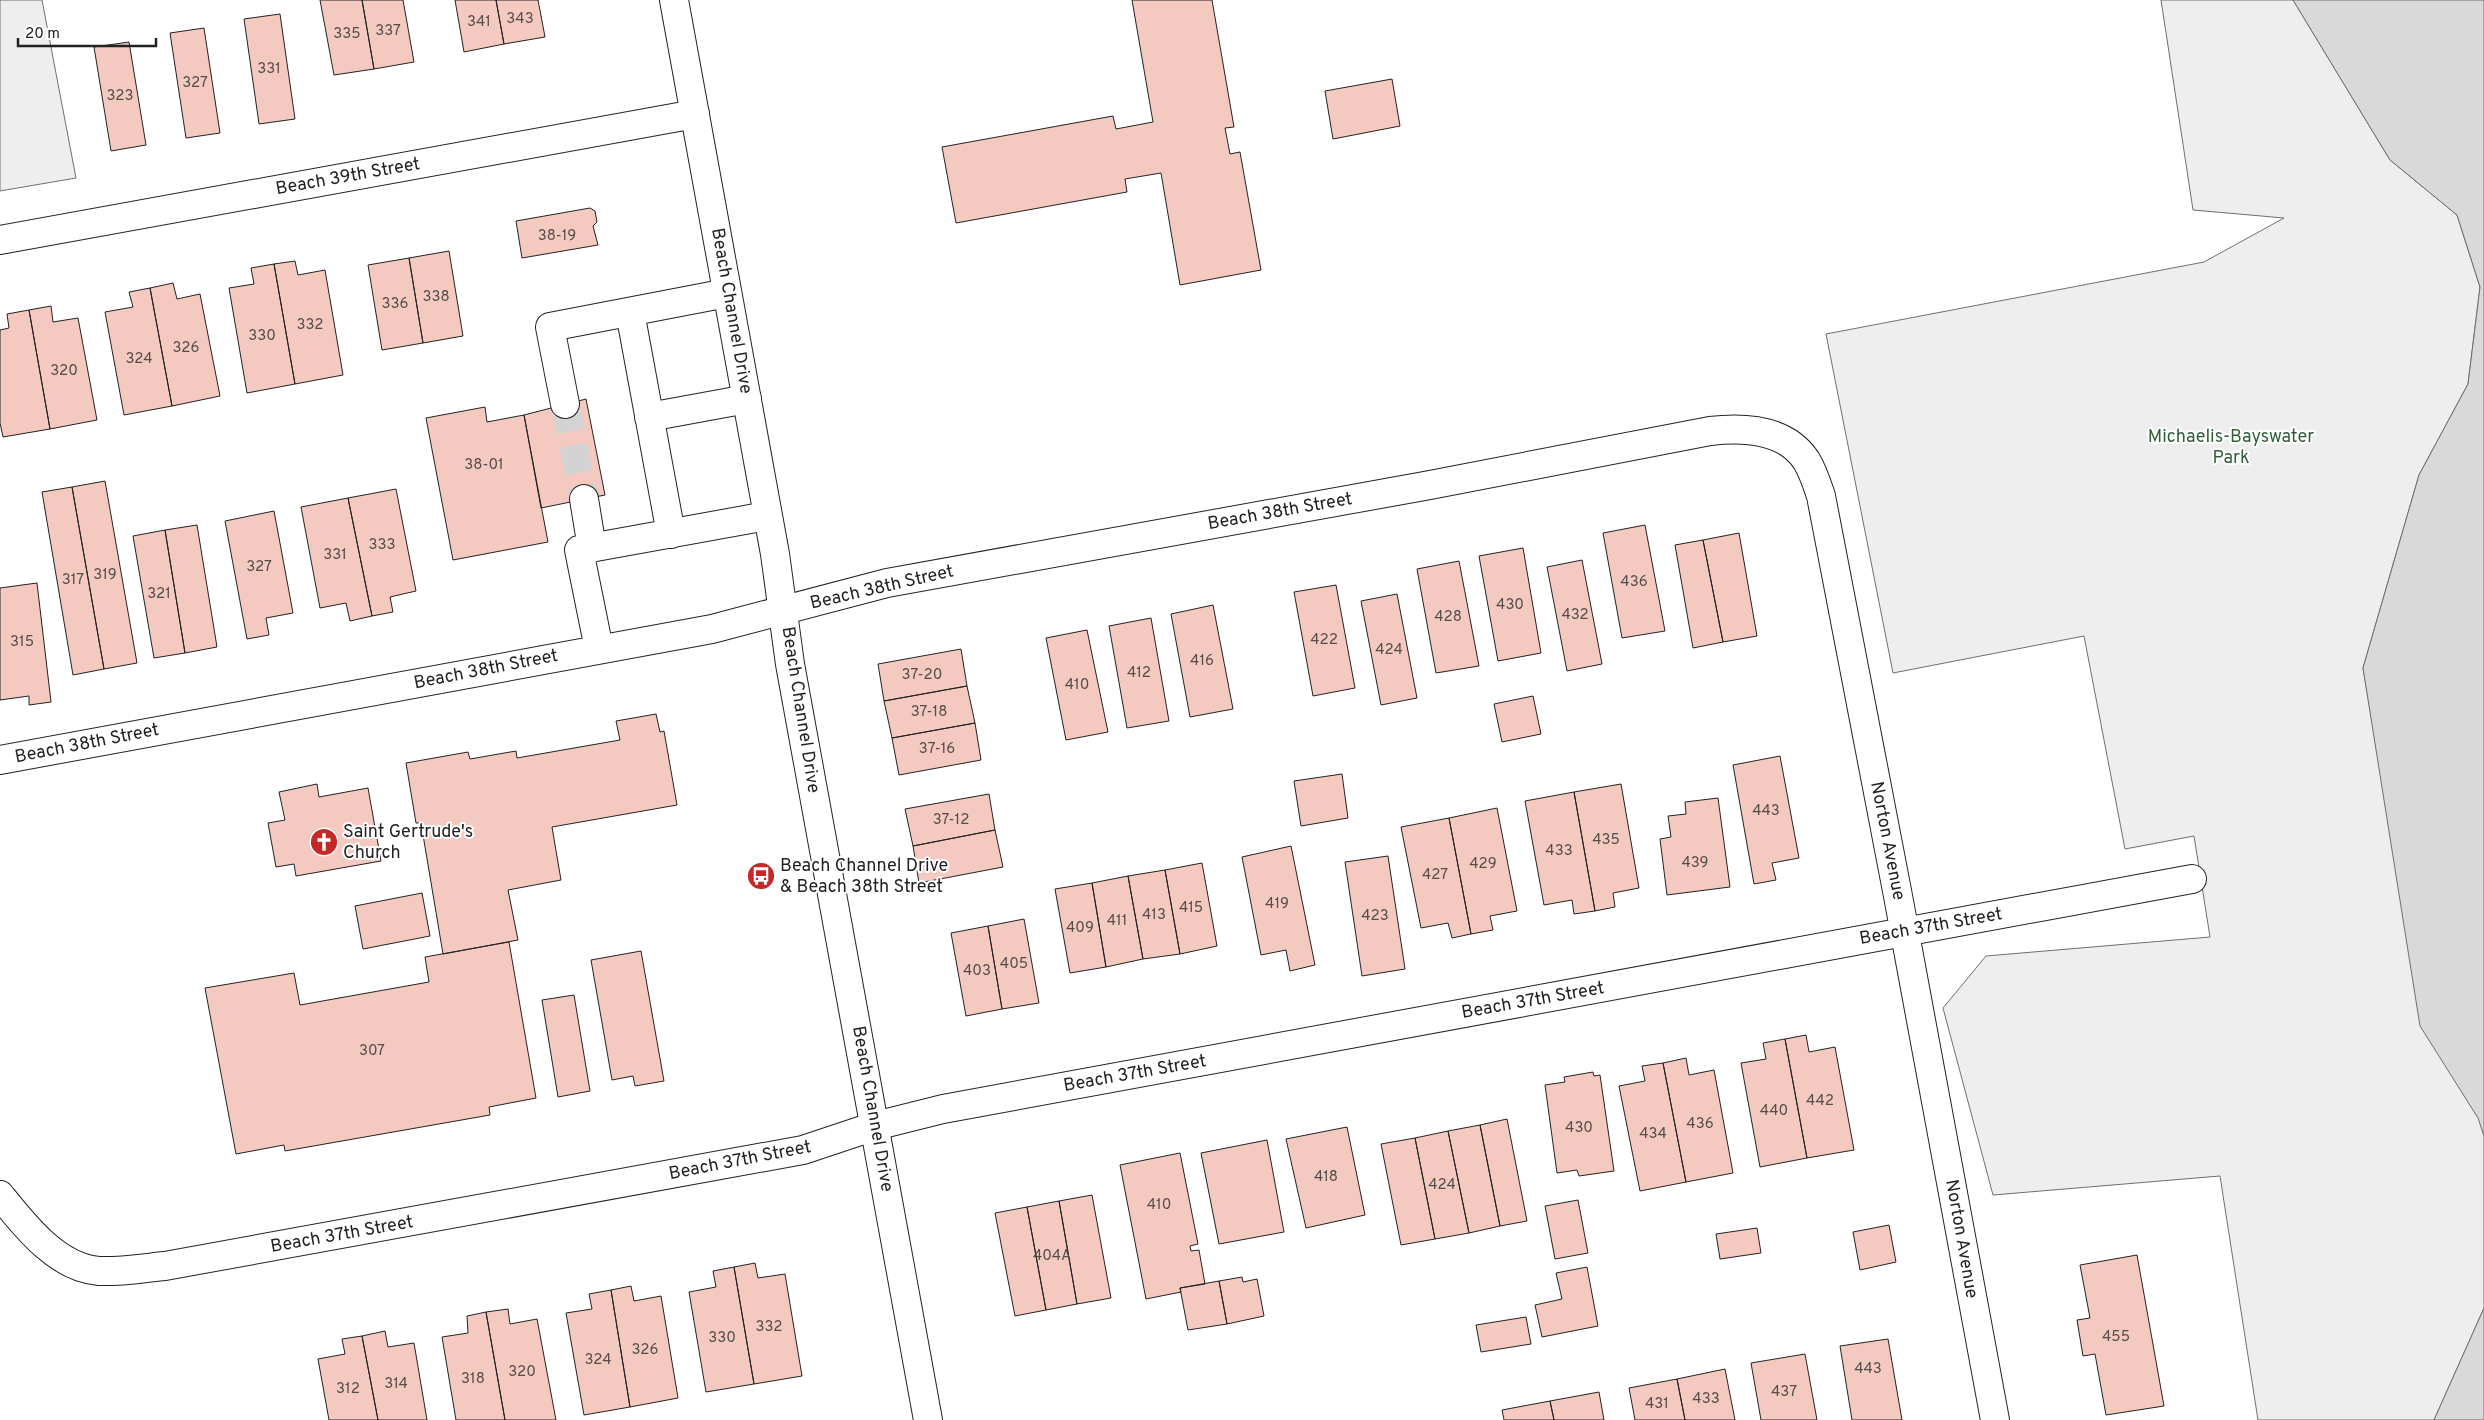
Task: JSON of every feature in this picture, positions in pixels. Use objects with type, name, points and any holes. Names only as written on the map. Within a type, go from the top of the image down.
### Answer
[{"type":"street","name":"Beach Channel Drive","points":[[674,0],[747,399],[784,611],[790,664],[928,1420]]},
{"type":"street","name":"Beach 39th Street","points":[[0,240],[695,114]]},
{"type":"street","points":[[565,404],[550,327],[727,293]]},
{"type":"street","points":[[630,312],[671,534]]},
{"type":"street","points":[[649,418],[747,399]]},
{"type":"street","name":"Beach 38th Street","points":[[0,760],[712,629],[887,583],[1430,485],[1730,428],[1765,433]]},
{"type":"street","name":"Norton Avenue","points":[[1765,433],[1792,447],[1805,459],[1821,496],[1905,932],[1995,1420]]},
{"type":"street","points":[[584,499],[592,548]]},
{"type":"street","points":[[599,649],[580,550],[767,516]]},
{"type":"street","name":"Beach 37th Street","points":[[0,1194],[43,1242],[62,1257],[80,1267],[115,1271],[195,1262],[803,1150],[875,1126],[952,1108],[2192,879]]},
{"type":"green space","points":[[0,0],[42,0],[76,178],[0,191]]},
{"type":"green space","name":"Michaelis-Bayswater Park","points":[[2161,0],[2293,0],[2390,160],[2457,215],[2480,287],[2468,384],[2419,475],[2363,668],[2384,792],[2484,1136],[2484,1308],[2434,1420],[2258,1420],[2220,1176],[1993,1195],[1943,1008],[1986,956],[2210,937],[2194,836],[2125,849],[2084,636],[1893,673],[1826,334],[2204,262],[2284,218],[2193,210]]},
{"type":"shaded area","points":[[2293,0],[2484,0],[2484,1136],[2478,1118],[2420,1026],[2363,668],[2419,475],[2468,384],[2480,287],[2457,215],[2390,160]]},
{"type":"shaded area","points":[[2484,1308],[2484,1420],[2434,1420]]},
{"type":"building","points":[[320,0],[362,0],[374,69],[334,75]]},
{"type":"building","points":[[362,0],[403,0],[414,62],[374,69]]},
{"type":"building","points":[[455,0],[496,0],[504,44],[464,52]]},
{"type":"building","points":[[496,0],[538,0],[545,37],[504,44]]},
{"type":"building","points":[[1132,0],[1212,0],[1234,127],[1225,128],[1230,154],[1240,152],[1261,270],[1180,285],[1161,173],[1125,179],[1127,192],[956,223],[942,147],[1113,116],[1116,129],[1153,122]]},
{"type":"building","points":[[280,14],[295,119],[259,124],[244,19]]},
{"type":"building","points":[[204,28],[220,133],[186,138],[170,33]]},
{"type":"building","points":[[129,42],[146,145],[111,151],[94,47]]},
{"type":"building","points":[[1392,79],[1400,126],[1333,139],[1325,91]]},
{"type":"building","points":[[590,208],[595,211],[597,222],[593,226],[598,245],[522,258],[516,221]]},
{"type":"building","points":[[449,251],[463,336],[423,343],[409,258]]},
{"type":"building","points":[[409,258],[423,343],[382,350],[368,265]]},
{"type":"building","points":[[295,261],[298,275],[325,270],[343,375],[295,384],[274,264]]},
{"type":"building","points":[[274,264],[295,384],[247,393],[229,288],[254,284],[251,268]]},
{"type":"building","points":[[173,283],[177,299],[200,294],[220,396],[172,406],[150,288]]},
{"type":"building","points":[[150,288],[172,406],[124,415],[105,312],[133,307],[129,292]]},
{"type":"building","points":[[51,306],[53,322],[78,318],[97,420],[50,429],[29,310]]},
{"type":"building","points":[[29,310],[50,429],[3,437],[0,423],[0,330],[9,328],[7,314]]},
{"type":"building","points":[[586,399],[605,495],[541,508],[524,415]]},
{"type":"building","points":[[485,407],[487,422],[524,415],[548,542],[453,560],[426,418]]},
{"type":"building","points":[[105,481],[137,663],[104,669],[72,487]]},
{"type":"building","points":[[72,487],[104,669],[73,675],[42,492]]},
{"type":"building","points":[[396,489],[416,591],[390,597],[393,612],[372,616],[348,498]]},
{"type":"building","points":[[348,498],[372,616],[350,621],[346,603],[320,608],[301,507]]},
{"type":"building","points":[[274,511],[293,613],[266,618],[269,635],[247,639],[225,521]]},
{"type":"building","points":[[197,525],[217,647],[185,653],[165,530]]},
{"type":"building","points":[[1645,525],[1665,631],[1622,638],[1603,533]]},
{"type":"building","points":[[165,530],[185,653],[154,658],[133,536]]},
{"type":"building","points":[[1739,533],[1757,636],[1723,642],[1703,540]]},
{"type":"building","points":[[1703,540],[1723,642],[1693,648],[1675,545]]},
{"type":"building","points":[[1523,548],[1541,653],[1498,661],[1479,556]]},
{"type":"building","points":[[1582,560],[1602,664],[1567,671],[1547,567]]},
{"type":"building","points":[[1459,561],[1479,666],[1436,673],[1417,569]]},
{"type":"building","points":[[37,583],[51,702],[29,705],[29,696],[0,700],[0,588]]},
{"type":"building","points":[[1336,585],[1355,688],[1313,696],[1294,592]]},
{"type":"building","points":[[1397,594],[1417,698],[1381,705],[1361,601]]},
{"type":"building","points":[[1213,605],[1233,709],[1190,717],[1171,614]]},
{"type":"building","points":[[1151,618],[1169,721],[1127,728],[1109,626]]},
{"type":"building","points":[[1087,630],[1108,732],[1066,740],[1046,638]]},
{"type":"building","points":[[961,649],[967,686],[884,701],[878,664]]},
{"type":"building","points":[[967,686],[975,723],[892,738],[884,701]]},
{"type":"building","points":[[1533,696],[1541,734],[1502,742],[1494,704]]},
{"type":"building","points":[[656,714],[660,732],[664,731],[677,805],[552,827],[561,880],[508,890],[518,940],[443,954],[421,823],[416,823],[406,763],[468,752],[470,759],[516,751],[517,758],[620,740],[616,721]]},
{"type":"building","points":[[975,723],[981,760],[899,775],[892,738]]},
{"type":"building","points":[[1780,756],[1799,858],[1772,863],[1776,880],[1754,884],[1733,765]]},
{"type":"building","points":[[1342,774],[1348,818],[1301,826],[1294,781]]},
{"type":"building","name":"Saint Gertrude's Church","points":[[317,784],[319,797],[368,788],[381,861],[296,876],[294,864],[276,867],[268,823],[285,820],[279,792]]},
{"type":"building","points":[[1621,784],[1639,888],[1613,893],[1615,907],[1595,911],[1574,792]]},
{"type":"building","points":[[1574,792],[1595,911],[1574,914],[1572,900],[1544,905],[1525,801]]},
{"type":"building","points":[[989,794],[995,830],[913,846],[905,809]]},
{"type":"building","points":[[1718,798],[1730,887],[1667,895],[1660,839],[1671,837],[1668,816],[1686,814],[1685,802]]},
{"type":"building","points":[[1497,808],[1517,911],[1490,916],[1493,930],[1471,934],[1449,818]]},
{"type":"building","points":[[1449,818],[1471,934],[1452,938],[1448,923],[1421,928],[1401,827]]},
{"type":"building","points":[[995,830],[1003,867],[919,883],[913,846]]},
{"type":"building","points":[[1291,846],[1315,965],[1290,971],[1286,950],[1261,955],[1242,857]]},
{"type":"building","points":[[1388,856],[1405,969],[1362,976],[1345,862]]},
{"type":"building","points":[[1202,863],[1217,946],[1180,954],[1165,870]]},
{"type":"building","points":[[1165,870],[1180,954],[1143,959],[1128,876]]},
{"type":"building","points":[[1128,876],[1143,959],[1106,967],[1092,883]]},
{"type":"building","points":[[1092,883],[1106,967],[1070,973],[1055,889]]},
{"type":"building","points":[[422,893],[430,936],[363,949],[355,906]]},
{"type":"building","points":[[1024,919],[1039,1003],[1002,1009],[988,926]]},
{"type":"building","points":[[988,926],[1002,1009],[966,1016],[951,933]]},
{"type":"building","points":[[509,942],[536,1098],[489,1107],[490,1115],[285,1151],[284,1145],[236,1154],[205,988],[294,973],[300,1005],[429,982],[425,957]]},
{"type":"building","points":[[641,951],[664,1081],[635,1086],[633,1076],[612,1080],[591,960]]},
{"type":"building","points":[[574,995],[590,1091],[558,1097],[542,1000]]},
{"type":"building","points":[[1806,1035],[1809,1052],[1835,1047],[1854,1150],[1807,1158],[1785,1039]]},
{"type":"building","points":[[1785,1039],[1807,1158],[1760,1167],[1741,1063],[1766,1059],[1763,1043]]},
{"type":"building","points":[[1686,1058],[1689,1075],[1714,1070],[1733,1173],[1686,1182],[1663,1063]]},
{"type":"building","points":[[1663,1063],[1686,1182],[1640,1191],[1619,1086],[1645,1081],[1642,1066]]},
{"type":"building","points":[[1593,1072],[1594,1076],[1600,1075],[1614,1171],[1579,1176],[1577,1170],[1557,1173],[1545,1085],[1565,1082],[1564,1077]]},
{"type":"building","points":[[1507,1119],[1527,1221],[1500,1226],[1480,1125]]},
{"type":"building","points":[[1480,1125],[1500,1226],[1469,1233],[1448,1131]]},
{"type":"building","points":[[1347,1127],[1365,1215],[1306,1228],[1286,1139]]},
{"type":"building","points":[[1448,1131],[1469,1233],[1435,1239],[1415,1138]]},
{"type":"building","points":[[1415,1138],[1435,1239],[1401,1245],[1381,1144]]},
{"type":"building","points":[[1267,1140],[1284,1232],[1219,1244],[1201,1153]]},
{"type":"building","points":[[1180,1153],[1198,1244],[1190,1246],[1191,1251],[1199,1250],[1205,1284],[1180,1288],[1181,1292],[1146,1299],[1120,1165]]},
{"type":"building","points":[[1092,1195],[1111,1298],[1077,1304],[1059,1201]]},
{"type":"building","points":[[1578,1200],[1588,1253],[1555,1259],[1545,1206]]},
{"type":"building","points":[[1059,1201],[1077,1304],[1046,1310],[1027,1207]]},
{"type":"building","points":[[1027,1207],[1046,1310],[1015,1316],[995,1213]]},
{"type":"building","points":[[1889,1225],[1896,1262],[1860,1270],[1853,1232]]},
{"type":"building","points":[[1757,1228],[1761,1253],[1720,1259],[1716,1234]]},
{"type":"building","points":[[2137,1255],[2164,1406],[2106,1415],[2095,1354],[2083,1356],[2077,1320],[2090,1318],[2080,1265]]},
{"type":"building","points":[[755,1263],[758,1278],[785,1274],[802,1376],[754,1384],[734,1267]]},
{"type":"building","points":[[734,1267],[754,1384],[706,1392],[689,1292],[716,1287],[713,1271]]},
{"type":"building","points":[[1587,1267],[1598,1326],[1542,1337],[1535,1305],[1562,1299],[1556,1273]]},
{"type":"building","points":[[1242,1277],[1243,1282],[1257,1279],[1264,1316],[1227,1324],[1219,1281]]},
{"type":"building","points":[[1219,1281],[1227,1324],[1188,1330],[1180,1288]]},
{"type":"building","points":[[631,1286],[634,1301],[661,1296],[678,1398],[630,1407],[611,1290]]},
{"type":"building","points":[[611,1290],[630,1407],[584,1415],[566,1313],[592,1309],[589,1294]]},
{"type":"building","points":[[508,1309],[510,1324],[537,1319],[556,1420],[505,1420],[486,1312]]},
{"type":"building","points":[[486,1312],[505,1420],[456,1420],[442,1337],[468,1333],[467,1316]]},
{"type":"building","points":[[1526,1317],[1531,1344],[1481,1352],[1476,1325]]},
{"type":"building","points":[[385,1331],[388,1347],[414,1343],[427,1420],[378,1420],[362,1336]]},
{"type":"building","points":[[362,1336],[378,1420],[329,1420],[318,1359],[345,1354],[342,1339]]},
{"type":"building","points":[[1888,1339],[1902,1420],[1852,1420],[1840,1346]]},
{"type":"building","points":[[1805,1354],[1817,1420],[1761,1420],[1751,1363]]},
{"type":"building","points":[[1725,1369],[1735,1420],[1685,1420],[1677,1379]]},
{"type":"building","points":[[1677,1379],[1685,1420],[1635,1420],[1629,1388]]},
{"type":"building","points":[[1599,1392],[1604,1420],[1554,1420],[1550,1401]]},
{"type":"building","points":[[1550,1401],[1554,1420],[1504,1420],[1502,1410]]},
{"type":"tunnel","points":[[565,404],[584,499]]},
{"type":"place","name":"Saint Gertrude's Church","points":[[324,842]]},
{"type":"place","name":"Beach Channel Drive & Beach 38th Street","points":[[761,876]]}]
